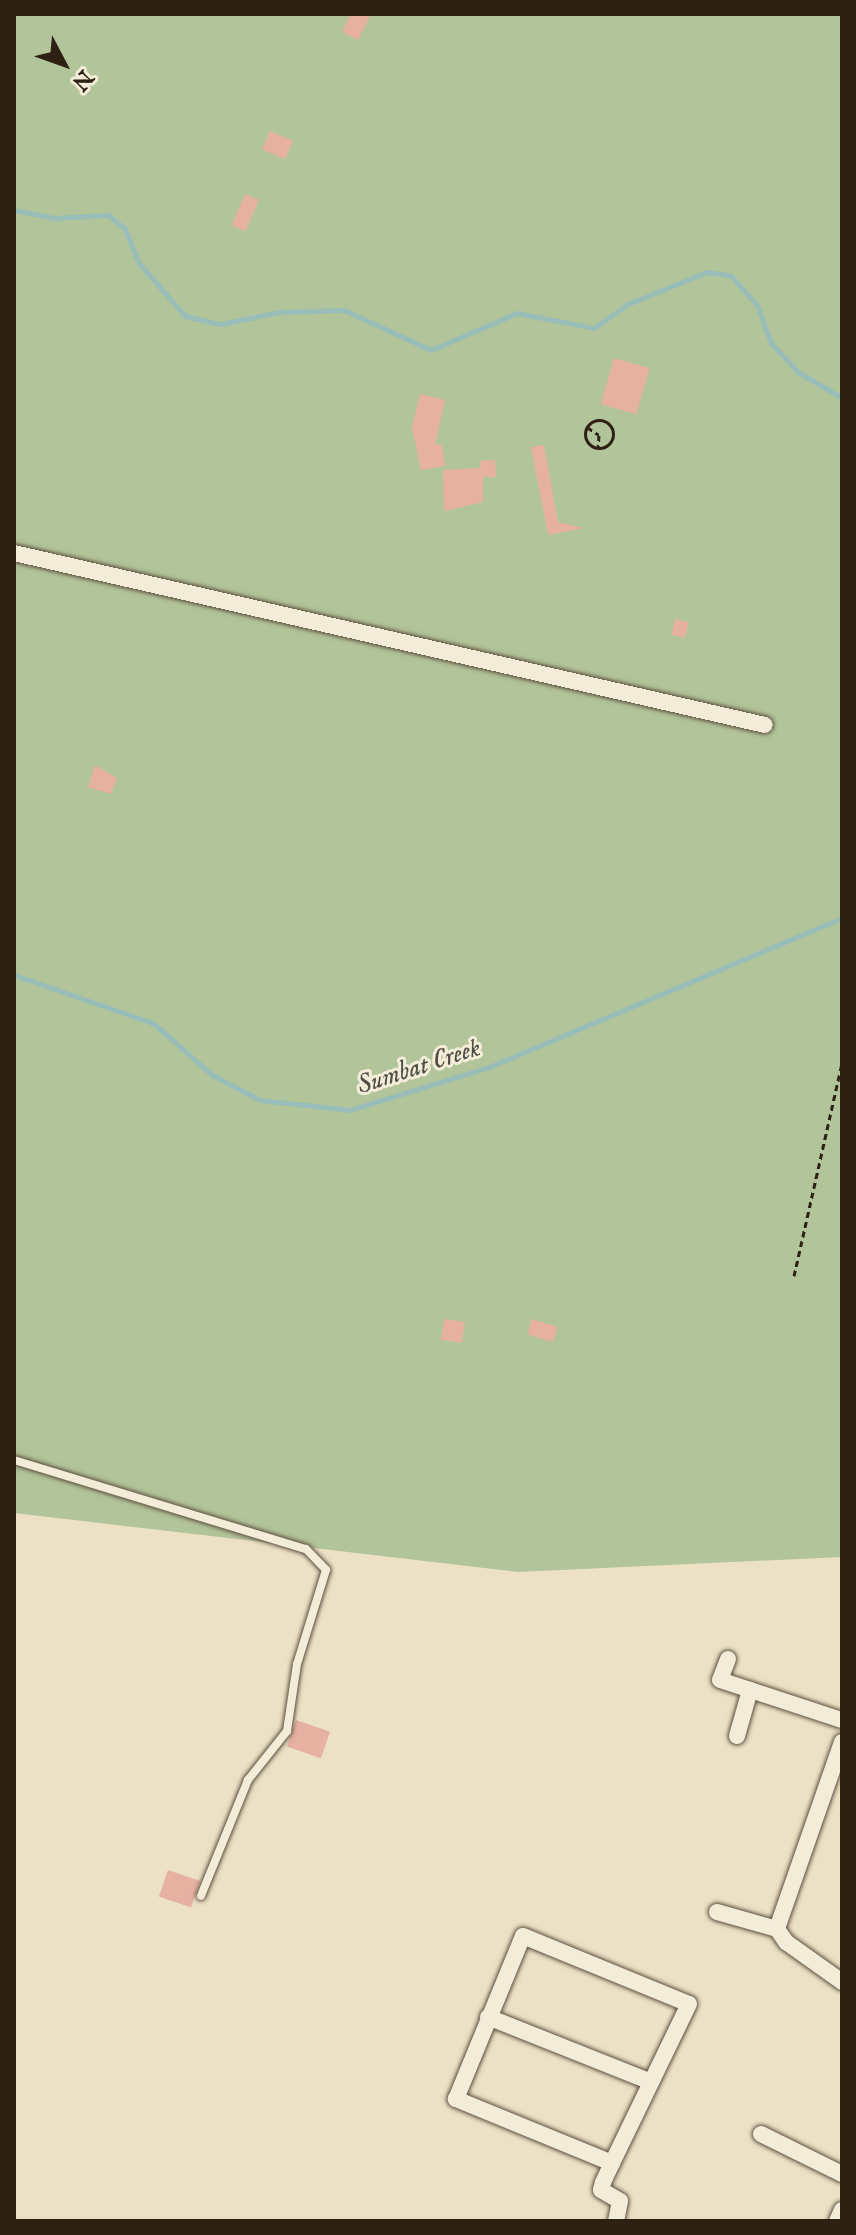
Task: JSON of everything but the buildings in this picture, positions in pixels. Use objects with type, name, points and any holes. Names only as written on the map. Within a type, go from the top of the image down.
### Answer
[{"type":"street","points":[[14,553],[765,725]]},
{"type":"street","points":[[728,1659],[720,1680],[842,1720]]},
{"type":"street","points":[[737,1736],[750,1690]]},
{"type":"street","points":[[777,1929],[842,1742]]},
{"type":"street","points":[[717,1912],[777,1929],[786,1942],[842,1982]]},
{"type":"street","points":[[612,2163],[456,2099],[523,1936],[689,2004],[601,2190],[620,2201],[616,2221]]},
{"type":"street","points":[[488,2017],[651,2082]]},
{"type":"street","points":[[761,2134],[842,2174]]},
{"type":"street","points":[[837,2221],[842,2210]]},
{"type":"lane","points":[[14,1460],[306,1549],[326,1570],[297,1664],[287,1731],[248,1780],[201,1896]]},
{"type":"path","points":[[587,427],[599,420],[613,430],[611,443],[598,448]]},
{"type":"path","points":[[587,427],[587,441],[598,448]]},
{"type":"path","points":[[587,427],[599,435],[598,448]]},
{"type":"path","points":[[794,1276],[842,1063]]},
{"type":"green space","points":[[14,14],[842,14],[842,1557],[518,1572],[14,1513]]},
{"type":"waterway","points":[[14,210],[54,218],[108,215],[125,229],[139,263],[185,316],[221,324],[279,312],[344,310],[431,350],[517,313],[594,328],[628,304],[707,272],[731,276],[757,305],[771,343],[798,372],[842,398]]},
{"type":"waterway","name":"Sumbat Creek","points":[[14,975],[153,1023],[212,1075],[260,1100],[350,1110],[489,1067],[842,918]]}]
